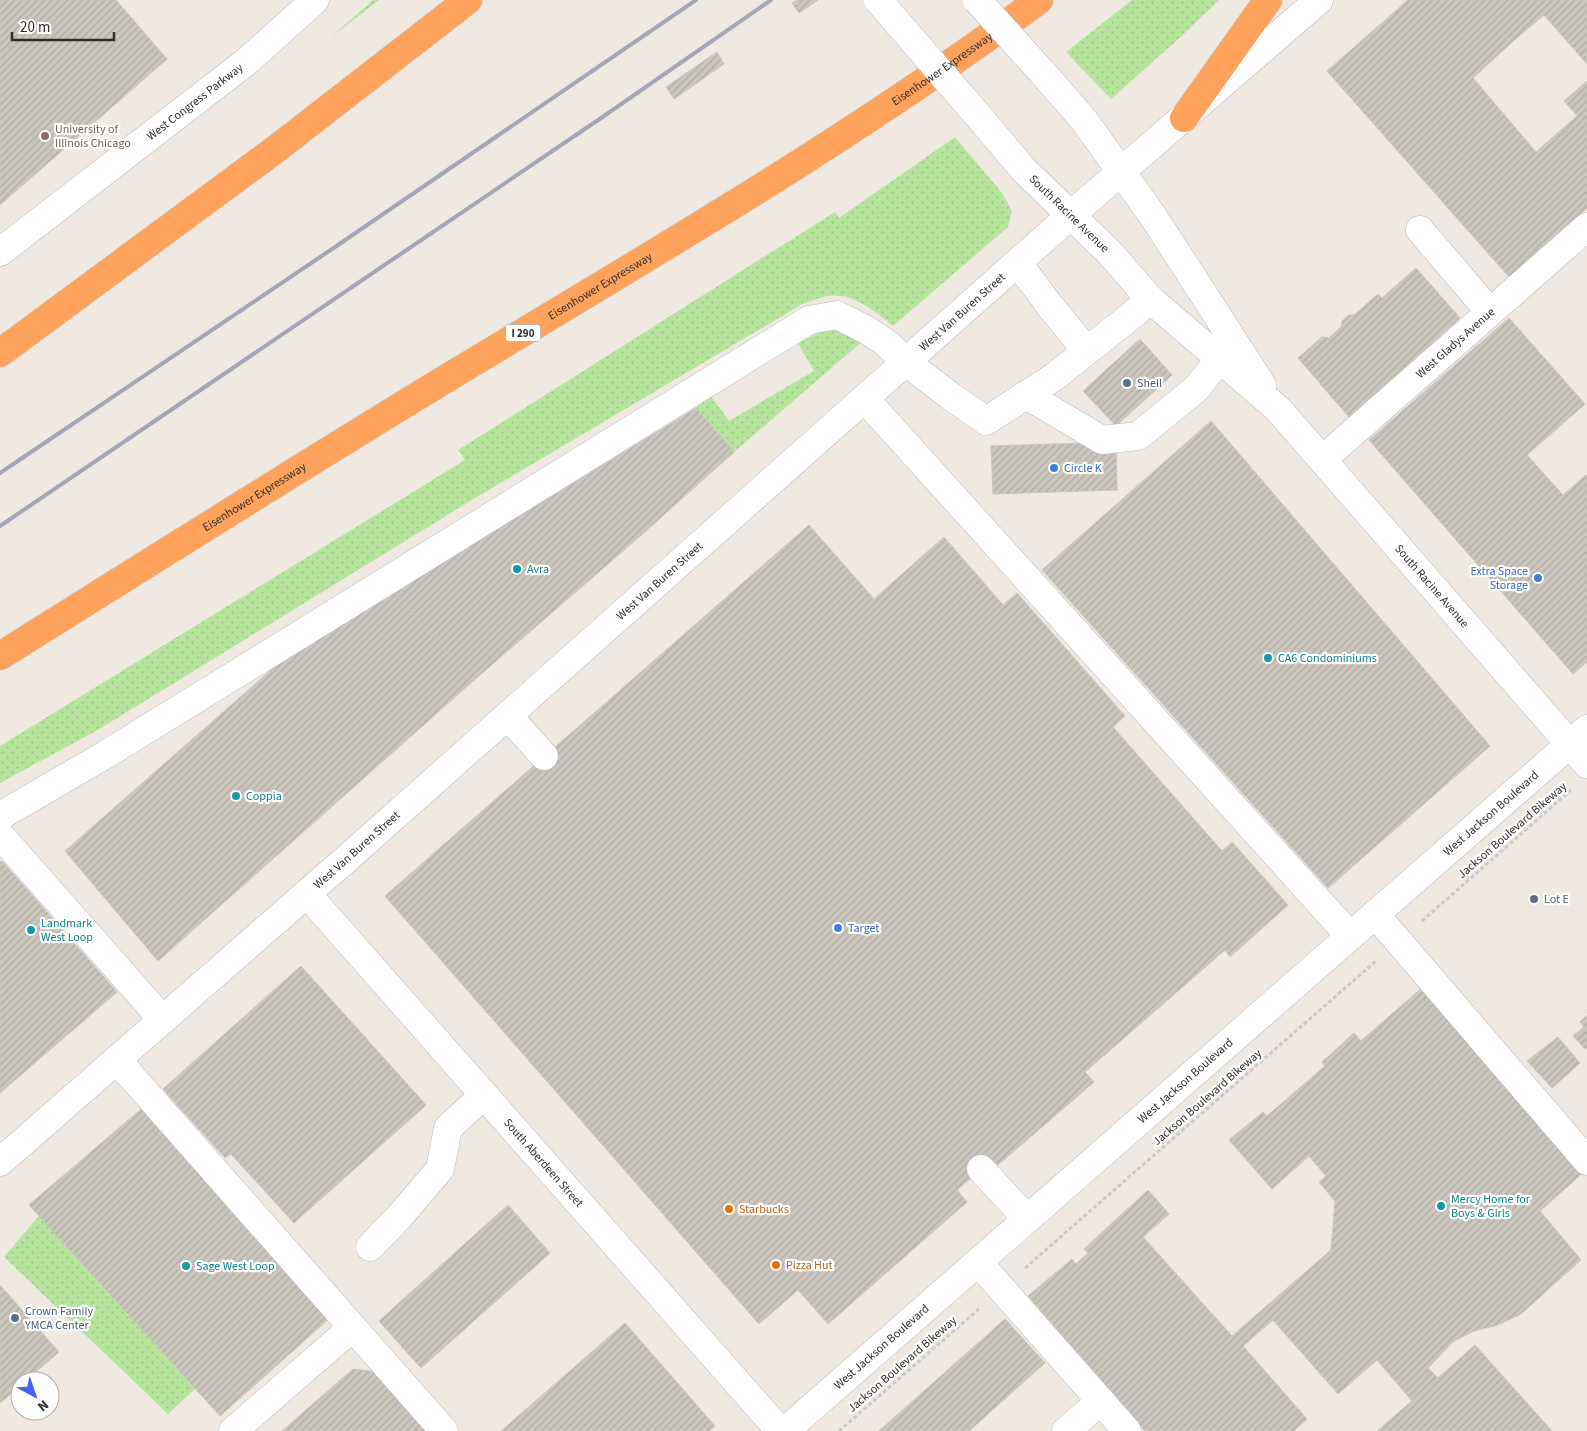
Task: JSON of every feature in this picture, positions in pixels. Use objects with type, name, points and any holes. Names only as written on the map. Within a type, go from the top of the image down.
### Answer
[{"type":"highway","points":[[0,353],[276,149],[468,0]]},
{"type":"highway","name":"Eisenhower Expressway","points":[[0,656],[258,494],[776,179],[865,122],[1039,0]]},
{"type":"highway","points":[[1184,118],[1268,0]]},
{"type":"street","name":"West Congress Parkway","points":[[0,252],[246,62],[315,0]]},
{"type":"street","name":"South Racine Avenue","points":[[878,0],[1023,169],[1110,253],[1150,299],[1278,409],[1581,746]]},
{"type":"street","name":"South Racine Avenue","points":[[977,0],[1083,119],[1153,216],[1278,409]]},
{"type":"street","name":"West Van Buren Street","points":[[0,1162],[307,894],[1072,215],[1319,0]]},
{"type":"street","name":"West Gladys Avenue","points":[[1323,459],[1587,227]]},
{"type":"street","points":[[1420,230],[1490,312]]},
{"type":"street","points":[[1018,263],[1087,351]]},
{"type":"street","points":[[0,816],[105,755],[809,320],[837,315],[872,334],[906,362],[986,421],[1054,377],[1150,299]]},
{"type":"street","points":[[1026,395],[1102,440],[1138,436],[1196,389],[1220,359]]},
{"type":"street","points":[[865,399],[1350,936]]},
{"type":"street","points":[[508,716],[544,756]]},
{"type":"street","name":"West Jackson Boulevard","points":[[785,1431],[1375,914],[1581,746]]},
{"type":"street","points":[[0,835],[163,1020]]},
{"type":"street","name":"South Aberdeen Street","points":[[307,894],[780,1431]]},
{"type":"street","points":[[1375,914],[1587,1161]]},
{"type":"street","points":[[117,1060],[444,1431]]},
{"type":"street","points":[[370,1247],[400,1216],[440,1169],[448,1128],[484,1095]]},
{"type":"street","points":[[981,1169],[1027,1219]]},
{"type":"street","points":[[978,1262],[1127,1431]]},
{"type":"street","points":[[233,1431],[352,1328]]},
{"type":"street","points":[[1066,1431],[1101,1401]]},
{"type":"path","name":"Jackson Boulevard Bikeway","points":[[839,1431],[1573,789]]},
{"type":"green space","points":[[373,0],[379,0],[330,38]]},
{"type":"green space","points":[[1132,0],[1219,0],[1111,99],[1066,52]]},
{"type":"green space","points":[[955,137],[1002,193],[1012,211],[1008,227],[893,326],[863,304],[846,297],[827,296],[804,303],[480,495],[96,731],[0,783],[0,746],[465,460],[458,450],[835,212],[839,218]]},
{"type":"green space","points":[[839,330],[864,340],[734,452],[696,408],[711,396],[729,421],[814,371],[798,343],[821,332]]},
{"type":"green space","points":[[39,1216],[195,1389],[168,1414],[4,1257]]},
{"type":"building","name":"University of Illinois Chicago","points":[[0,0],[116,0],[167,59],[0,205]]},
{"type":"building","points":[[797,0],[818,0],[799,13],[792,3]]},
{"type":"building","points":[[1408,0],[1473,0],[1511,43],[1473,78],[1536,152],[1577,116],[1587,127],[1587,208],[1509,277],[1327,71]]},
{"type":"building","points":[[1473,0],[1587,0],[1587,64],[1544,15],[1511,43]]},
{"type":"building","points":[[717,52],[724,64],[674,99],[666,87]]},
{"type":"building","points":[[1587,81],[1587,127],[1564,101]]},
{"type":"building","points":[[1416,268],[1460,318],[1349,417],[1298,358],[1322,337],[1329,338],[1341,327],[1342,321],[1349,315],[1354,315],[1378,294],[1382,298]]},
{"type":"building","name":"Extra Space Storage","points":[[1509,318],[1585,404],[1527,455],[1563,495],[1587,474],[1587,662],[1573,674],[1369,440]]},
{"type":"building","name":"Shell","points":[[1140,339],[1172,375],[1116,426],[1083,391]]},
{"type":"building","points":[[696,408],[734,452],[638,538],[585,476]]},
{"type":"building","name":"CA6 Condominiums","points":[[1211,421],[1490,746],[1328,888],[1042,570]]},
{"type":"building","name":"Circle K","points":[[1116,442],[1117,490],[993,494],[991,446]]},
{"type":"building","name":"Avra","points":[[585,476],[638,538],[472,682],[394,591]]},
{"type":"building","name":"Target","points":[[809,525],[874,599],[944,537],[1003,605],[1017,593],[1125,716],[1113,727],[1222,851],[1232,842],[1288,905],[1230,957],[1225,950],[1085,1072],[1094,1082],[998,1165],[992,1160],[957,1190],[967,1202],[828,1324],[798,1290],[759,1324],[385,896]]},
{"type":"building","name":"Coppia","points":[[394,591],[472,682],[158,961],[65,851],[278,664]]},
{"type":"building","name":"Landmark West Loop","points":[[2,861],[117,992],[0,1093],[0,862]]},
{"type":"building","points":[[301,966],[426,1105],[294,1223],[231,1154],[225,1158],[163,1089]]},
{"type":"building","name":"Mercy Home for Boys & Girls","points":[[1424,986],[1585,1171],[1540,1211],[1581,1260],[1521,1314],[1498,1325],[1474,1331],[1454,1341],[1428,1368],[1438,1378],[1412,1401],[1377,1360],[1338,1394],[1273,1320],[1243,1346],[1307,1419],[1294,1431],[1145,1431],[1028,1296],[1072,1259],[1076,1264],[1088,1253],[1084,1249],[1148,1190],[1169,1214],[1143,1237],[1232,1336],[1331,1250],[1335,1201],[1319,1182],[1326,1176],[1309,1156],[1272,1189],[1229,1140],[1263,1112],[1267,1116],[1325,1066],[1322,1062],[1354,1033],[1361,1041]]},
{"type":"building","points":[[1587,1015],[1587,1047],[1585,1049],[1573,1036],[1584,1027],[1580,1022]]},
{"type":"building","points":[[1558,1037],[1580,1063],[1552,1088],[1527,1061]]},
{"type":"building","name":"Sage West Loop","points":[[147,1104],[331,1317],[220,1416],[29,1205]]},
{"type":"building","points":[[508,1205],[550,1253],[421,1368],[379,1321]]},
{"type":"building","name":"Crown Family YMCA Center","points":[[0,1285],[59,1352],[37,1371],[10,1371],[10,1394],[0,1403]]},
{"type":"building","points":[[1005,1319],[1045,1363],[969,1431],[879,1431]]},
{"type":"building","points":[[625,1323],[715,1426],[709,1431],[501,1431]]},
{"type":"building","points":[[1475,1345],[1552,1431],[1377,1431],[1412,1401]]},
{"type":"building","points":[[353,1369],[377,1372],[429,1431],[282,1431]]},
{"type":"railway","points":[[0,473],[696,0]]},
{"type":"railway","points":[[0,526],[604,116],[771,0]]},
{"type":"place","name":"University of Illinois Chicago","points":[[45,136]]},
{"type":"place","name":"Shell","points":[[1127,383]]},
{"type":"place","name":"Circle K","points":[[1054,468]]},
{"type":"place","name":"Avra","points":[[517,569]]},
{"type":"place","name":"Extra Space Storage","points":[[1538,578]]},
{"type":"place","name":"CA6 Condominiums","points":[[1268,658]]},
{"type":"place","name":"Coppia","points":[[236,796]]},
{"type":"place","name":"Lot E","points":[[1534,899]]},
{"type":"place","name":"Target","points":[[838,928]]},
{"type":"place","name":"Landmark West Loop","points":[[31,930]]},
{"type":"place","name":"Mercy Home for Boys & Girls","points":[[1441,1206]]},
{"type":"place","name":"Starbucks","points":[[729,1209]]},
{"type":"place","name":"Pizza Hut","points":[[776,1265]]},
{"type":"place","name":"Sage West Loop","points":[[186,1266]]},
{"type":"place","name":"Crown Family YMCA Center","points":[[15,1318]]}]
